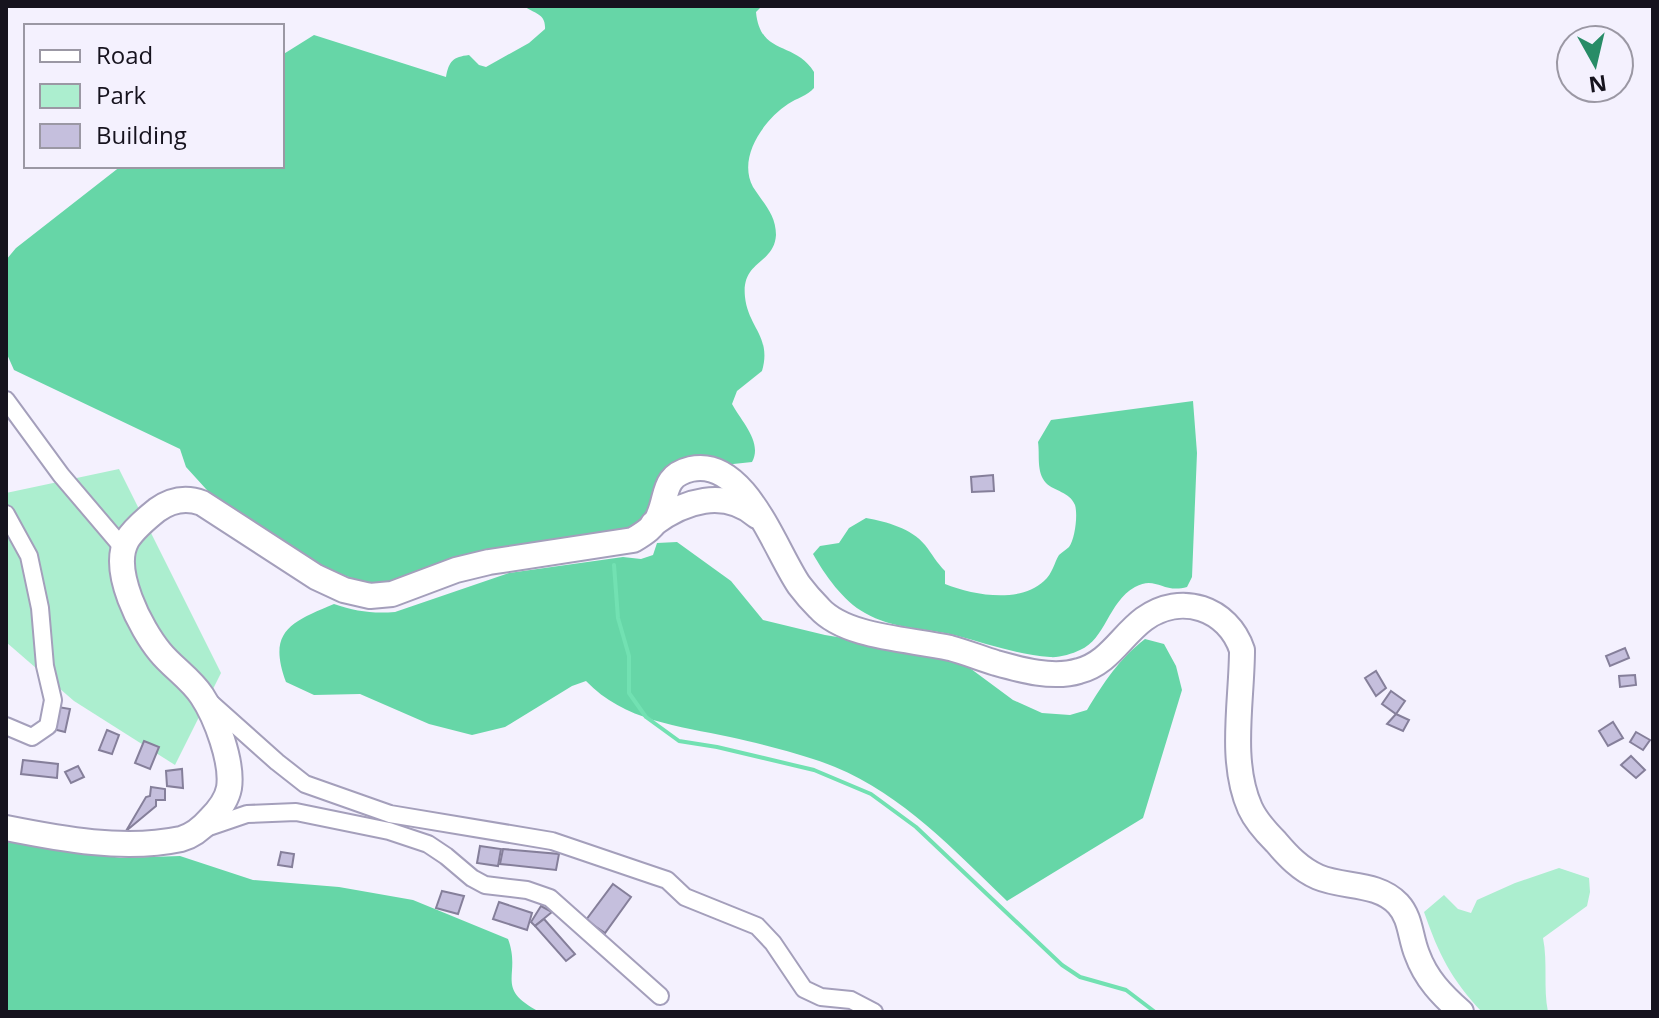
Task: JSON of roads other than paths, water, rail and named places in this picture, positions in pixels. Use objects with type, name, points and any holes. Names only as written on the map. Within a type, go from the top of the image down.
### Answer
[{"type":"highway","points":[[653,524],[659,516],[664,493],[671,481],[684,471],[698,468],[719,471],[728,477],[762,521],[799,586],[835,622],[953,649],[1026,670],[1070,673],[1090,667],[1110,654],[1143,620],[1165,609],[1197,608],[1222,617],[1242,650],[1241,769],[1253,814],[1287,855],[1308,872],[1328,881],[1375,890],[1395,901],[1408,919],[1424,970],[1437,989],[1461,1012]]},
{"type":"highway","points":[[6,828],[51,838],[111,842],[182,839],[194,833],[217,811],[228,790],[229,771],[222,738],[202,695],[160,652],[144,629],[127,591],[124,549],[128,538],[162,507],[182,500],[196,500],[330,584],[357,594],[382,596],[489,562],[633,540],[674,509],[708,500],[740,505],[762,521]]},
{"type":"street","points":[[6,400],[61,475],[124,549]]},
{"type":"street","points":[[6,514],[29,556],[53,700],[48,726],[32,737],[6,726]]},
{"type":"street","points":[[202,695],[305,784],[428,844],[485,885],[527,890],[550,898],[660,996]]},
{"type":"street","points":[[194,833],[247,814],[296,812],[552,841],[667,880],[685,897],[757,926],[773,943],[804,989],[821,997],[851,1000],[874,1012]]},
{"type":"waterway","points":[[614,565],[618,618],[629,656],[629,693],[646,717],[679,741],[814,770],[871,794],[916,827],[1062,965],[1080,977],[1126,990],[1155,1012]]}]
